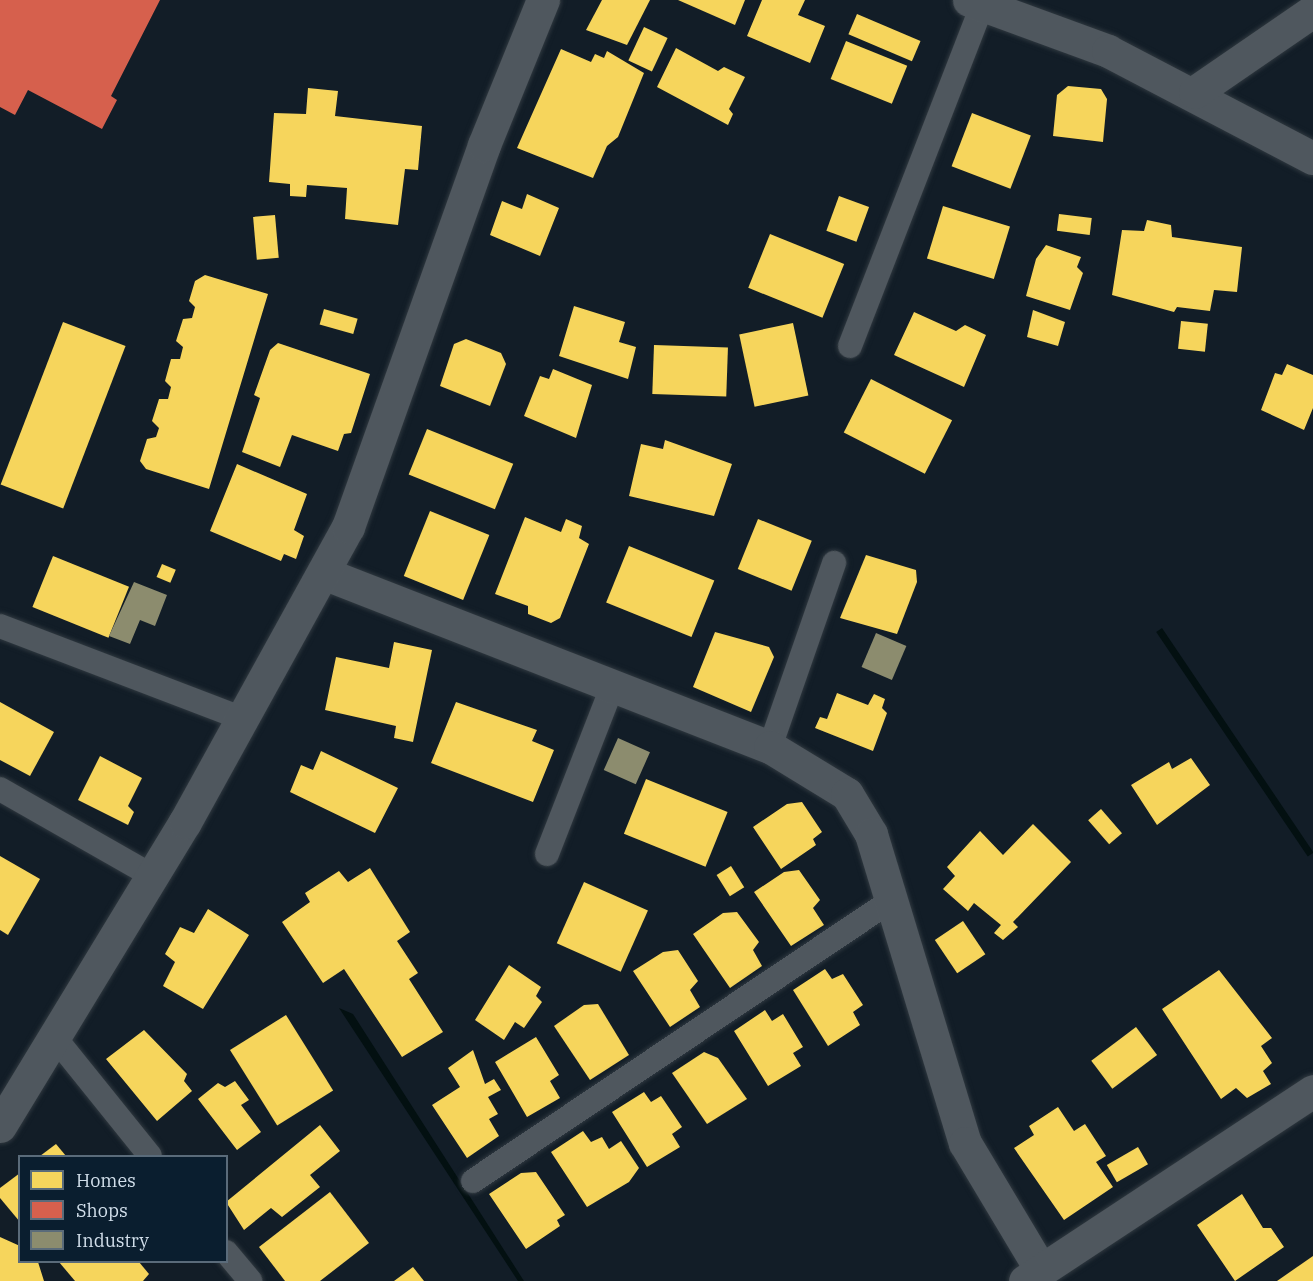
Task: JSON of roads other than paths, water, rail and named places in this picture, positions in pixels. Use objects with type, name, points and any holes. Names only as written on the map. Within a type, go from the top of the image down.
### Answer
[{"type":"street","points":[[0,1125],[52,1034],[152,875],[326,574],[348,527],[484,145],[543,0]]},
{"type":"street","points":[[975,3],[1108,51],[1195,92],[1313,158]]},
{"type":"street","points":[[1195,92],[1313,11]]},
{"type":"street","points":[[326,574],[770,747],[847,794],[871,834],[965,1143],[1033,1275],[1309,1102]]},
{"type":"lane","points":[[850,345],[975,3]]},
{"type":"lane","points":[[770,747],[834,563]]},
{"type":"lane","points":[[0,626],[243,719]]},
{"type":"lane","points":[[547,854],[613,685]]},
{"type":"lane","points":[[0,789],[152,875]]},
{"type":"lane","points":[[472,1181],[892,900]]},
{"type":"lane","points":[[52,1034],[149,1155]]},
{"type":"lane","points":[[228,1254],[250,1281]]}]
